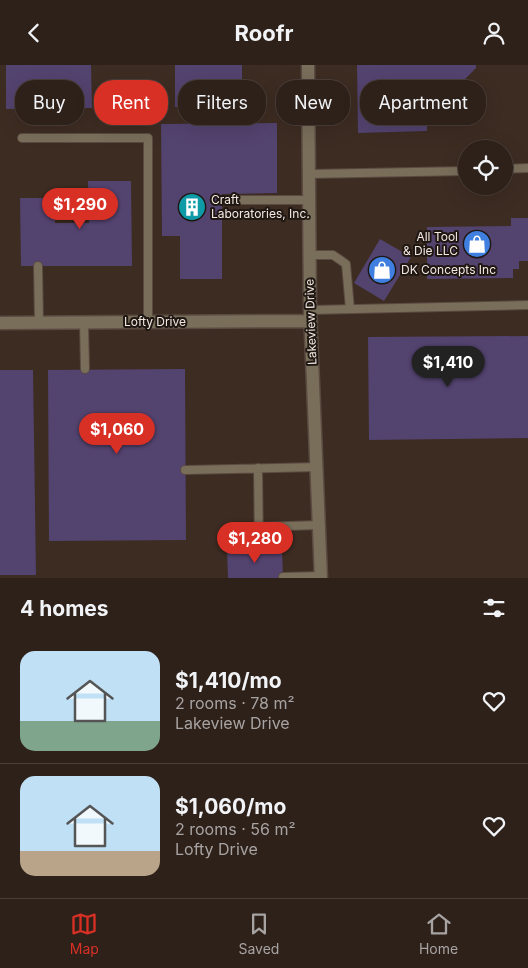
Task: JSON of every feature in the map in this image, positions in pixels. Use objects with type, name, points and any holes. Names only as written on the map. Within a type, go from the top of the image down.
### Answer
[{"type":"street","name":"Lakeview Drive","points":[[308,65],[310,315],[318,467],[321,577]]},
{"type":"street","name":"Lofty Drive","points":[[0,323],[148,322],[310,315]]},
{"type":"lane","points":[[22,138],[148,138],[148,322]]},
{"type":"lane","points":[[513,169],[528,168]]},
{"type":"lane","points":[[309,174],[458,171]]},
{"type":"lane","points":[[222,200],[310,199]]},
{"type":"lane","points":[[310,255],[333,255],[346,264],[350,309]]},
{"type":"lane","points":[[38,266],[39,323]]},
{"type":"lane","points":[[310,315],[350,309],[528,305]]},
{"type":"lane","points":[[84,323],[85,369]]},
{"type":"lane","points":[[185,470],[318,467]]},
{"type":"lane","points":[[258,468],[258,549]]},
{"type":"lane","points":[[258,527],[319,525]]},
{"type":"lane","points":[[282,577],[321,577]]},
{"type":"building","points":[[6,65],[91,65],[92,108],[84,108],[84,80],[15,80],[15,109],[6,109]]},
{"type":"building","points":[[175,65],[242,65],[242,80],[178,80],[178,107],[175,107]]},
{"type":"building","points":[[357,65],[476,65],[476,68],[464,80],[360,80],[360,125],[427,125],[427,131],[358,133]]},
{"type":"building","name":"Craft Laboratories, Inc.","points":[[266,123],[276,123],[277,125],[277,193],[222,194],[222,279],[180,279],[180,236],[162,236],[161,125],[266,125]]},
{"type":"building","points":[[88,181],[131,181],[132,266],[21,266],[20,198],[55,198],[55,223],[89,223]]},
{"type":"building","name":"All Tool & Die LLC","points":[[511,218],[528,218],[528,261],[519,261],[519,269],[513,269],[513,278],[427,279],[427,227],[511,226]]},
{"type":"building","name":"DK Concepts Inc","points":[[380,239],[411,257],[384,301],[354,283]]},
{"type":"building","points":[[528,336],[528,438],[369,440],[368,337]]},
{"type":"building","points":[[185,369],[186,540],[49,541],[48,370]]},
{"type":"building","points":[[0,370],[33,370],[36,575],[0,575]]},
{"type":"building","points":[[282,549],[283,578],[228,578],[227,550]]},
{"type":"place","name":"Craft Laboratories, Inc.","points":[[192,207]]},
{"type":"place","name":"All Tool & Die LLC","points":[[477,244]]},
{"type":"place","name":"DK Concepts Inc","points":[[382,270]]}]
